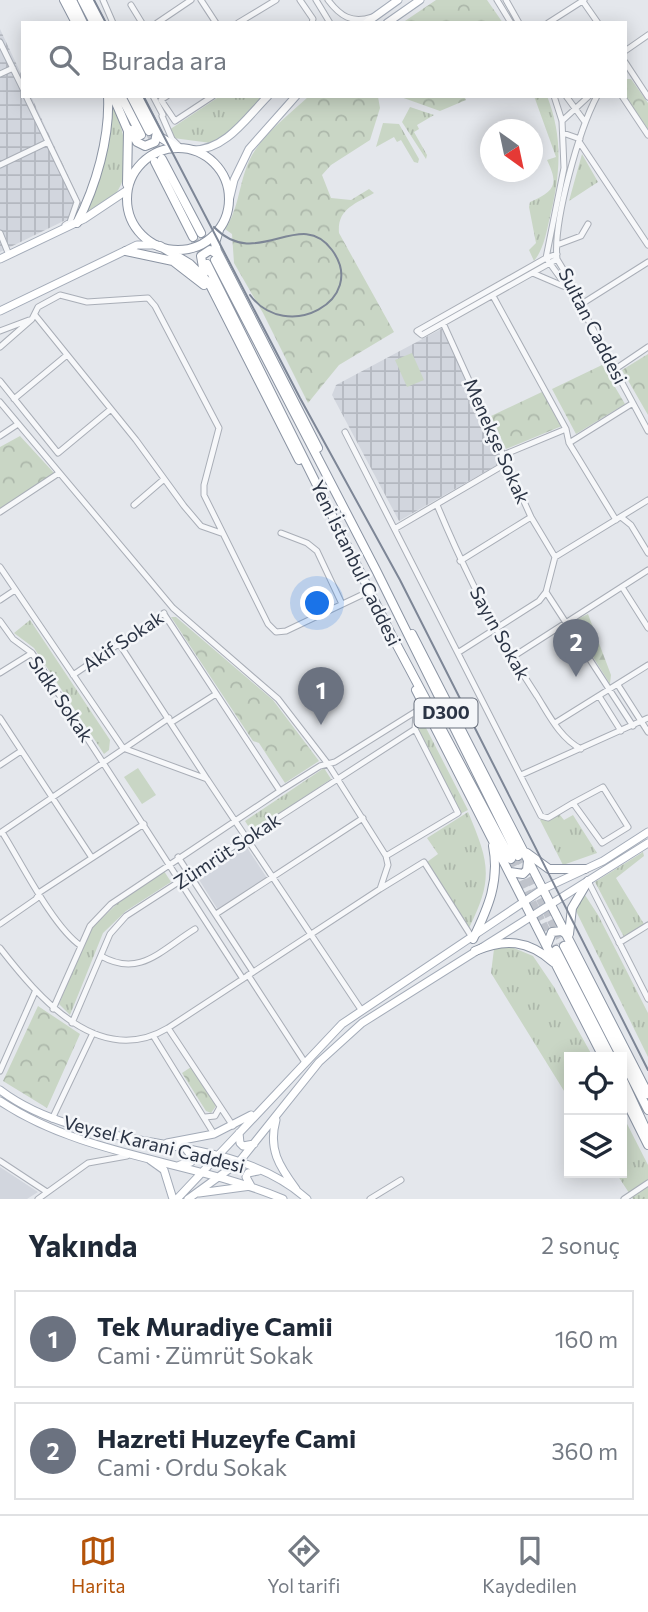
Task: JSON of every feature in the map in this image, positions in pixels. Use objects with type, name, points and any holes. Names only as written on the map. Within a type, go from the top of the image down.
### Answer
[{"type":"highway","points":[[64,0],[75,21]]},
{"type":"highway","points":[[72,0],[82,21]]},
{"type":"highway","points":[[82,0],[93,21]]},
{"type":"highway","points":[[89,0],[100,21]]},
{"type":"highway","points":[[77,223],[94,181],[111,98]]},
{"type":"highway","points":[[112,98],[142,145],[153,144],[140,98]]},
{"type":"highway","points":[[123,98],[149,133],[180,148],[193,150],[219,168],[227,185],[229,201],[215,243],[214,260]]},
{"type":"highway","points":[[132,98],[149,133]]},
{"type":"highway","points":[[126,121],[130,146],[126,189],[134,224],[159,245],[190,264],[209,283]]},
{"type":"highway","points":[[126,189],[137,169],[149,157],[164,150],[180,148]]},
{"type":"highway","points":[[159,161],[197,235]]},
{"type":"highway","points":[[159,245],[180,249],[192,247],[210,238],[219,228]]},
{"type":"highway","points":[[214,260],[210,250],[201,256],[200,264],[313,486],[332,513]]},
{"type":"highway","points":[[126,251],[165,258],[180,264],[199,279],[224,313]]},
{"type":"highway","name":"Yeni İstanbul Caddesi","points":[[214,260],[327,466],[344,508],[514,858],[392,636],[214,260]]},
{"type":"highway","points":[[376,570],[551,904],[561,945],[609,1052]]},
{"type":"highway","points":[[392,636],[420,709],[531,916],[561,945],[648,1094]]},
{"type":"highway","points":[[473,939],[494,887],[495,864],[490,836]]},
{"type":"highway","points":[[520,843],[533,859],[546,867],[585,869]]},
{"type":"highway","points":[[508,870],[514,875],[523,874],[527,870],[528,860]]},
{"type":"highway","points":[[558,967],[570,915],[577,896],[588,881]]},
{"type":"highway","points":[[475,951],[500,942],[516,942],[538,950],[558,967],[601,1052]]},
{"type":"highway","points":[[561,945],[618,1052]]},
{"type":"highway","points":[[627,1070],[648,1110]]},
{"type":"highway","points":[[627,1089],[648,1134]]},
{"type":"highway","points":[[627,1103],[648,1145]]},
{"type":"main road","points":[[369,21],[398,0]]},
{"type":"main road","points":[[390,21],[420,0]]},
{"type":"main road","points":[[193,150],[205,150],[222,141],[266,98]]},
{"type":"main road","points":[[229,201],[240,165],[252,145],[294,98]]},
{"type":"main road","points":[[0,259],[77,223],[126,189]]},
{"type":"main road","points":[[0,312],[138,245],[159,245]]},
{"type":"main road","points":[[144,1156],[164,1170],[175,1199],[342,1024],[473,939],[543,889],[585,869],[648,832]]},
{"type":"main road","points":[[192,1198],[239,1162],[336,1044],[362,1023],[648,843]]},
{"type":"main road","points":[[571,875],[571,885],[579,887]]},
{"type":"main road","points":[[490,925],[499,925],[502,930],[500,936]]},
{"type":"main road","name":"Veysel Karani Caddesi","points":[[0,1090],[31,1111],[94,1132],[239,1162],[296,1189],[307,1199]]},
{"type":"main road","name":"Veysel Karani Caddesi","points":[[0,1101],[58,1133],[201,1171],[283,1199]]},
{"type":"main road","points":[[159,1144],[214,1134],[258,1112]]},
{"type":"main road","points":[[278,1115],[272,1137],[273,1150],[296,1189]]},
{"type":"main road","points":[[239,1132],[243,1146],[255,1143]]},
{"type":"main road","points":[[179,1166],[191,1162],[192,1157],[185,1149]]},
{"type":"main road","points":[[192,1198],[251,1186],[246,1177],[248,1173],[258,1171]]},
{"type":"street","points":[[103,0],[112,21]]},
{"type":"street","points":[[173,0],[179,8]]},
{"type":"street","points":[[161,21],[191,0]]},
{"type":"street","points":[[201,0],[215,21]]},
{"type":"street","points":[[241,21],[276,0]]},
{"type":"street","points":[[300,0],[312,21]]},
{"type":"street","points":[[316,0],[329,21]]},
{"type":"street","points":[[328,0],[343,21]]},
{"type":"street","points":[[497,0],[510,21]]},
{"type":"street","points":[[506,0],[518,21]]},
{"type":"street","points":[[551,21],[583,0],[597,21]]},
{"type":"street","points":[[131,5],[141,21]]},
{"type":"street","points":[[341,15],[358,20],[375,16]]},
{"type":"street","points":[[627,50],[648,35]]},
{"type":"street","points":[[0,42],[21,85]]},
{"type":"street","points":[[627,65],[647,93]]},
{"type":"street","points":[[0,74],[13,68]]},
{"type":"street","points":[[27,98],[77,202],[70,222],[60,229]]},
{"type":"street","points":[[154,98],[172,139],[180,148]]},
{"type":"street","points":[[164,98],[161,100],[175,121],[210,98]]},
{"type":"street","points":[[546,258],[564,168],[562,121],[555,98]]},
{"type":"street","points":[[567,98],[585,122]]},
{"type":"street","points":[[562,121],[587,98]]},
{"type":"street","points":[[557,256],[546,258],[417,331],[422,335],[551,264],[557,256],[557,245],[585,122],[596,98]]},
{"type":"street","points":[[623,98],[648,135]]},
{"type":"street","points":[[162,116],[169,112]]},
{"type":"street","points":[[563,133],[580,141],[648,246]]},
{"type":"street","points":[[0,165],[48,142]]},
{"type":"street","points":[[557,245],[581,236],[588,224]]},
{"type":"street","points":[[636,231],[648,233]]},
{"type":"street","points":[[0,233],[9,255]]},
{"type":"street","name":"Sultan Caddesi","points":[[557,256],[580,297],[580,305],[648,430]]},
{"type":"street","points":[[546,258],[580,305],[648,262]]},
{"type":"street","points":[[535,274],[566,287]]},
{"type":"street","points":[[0,348],[33,317],[38,307],[60,295],[87,302],[148,298],[155,306],[219,428],[204,485],[204,495],[268,624],[276,632],[286,631],[370,591]]},
{"type":"street","points":[[493,296],[566,429],[569,443],[619,519],[631,525],[648,552]]},
{"type":"street","points":[[0,331],[33,317]]},
{"type":"street","points":[[33,317],[111,409],[201,526],[222,533]]},
{"type":"street","name":"Menekşe Sokak","points":[[443,323],[531,517],[555,557]]},
{"type":"street","points":[[614,369],[648,347]]},
{"type":"street","points":[[14,399],[67,355]]},
{"type":"street","points":[[0,381],[58,453],[111,409]]},
{"type":"street","points":[[0,402],[173,608],[278,699],[338,778],[386,856],[388,865],[380,889]]},
{"type":"street","points":[[569,443],[633,403]]},
{"type":"street","points":[[0,436],[18,424]]},
{"type":"street","points":[[503,455],[566,429]]},
{"type":"street","points":[[345,432],[543,818],[603,787],[628,827],[602,844],[573,803]]},
{"type":"street","points":[[396,528],[507,463]]},
{"type":"street","points":[[0,512],[60,473]]},
{"type":"street","points":[[134,505],[163,480]]},
{"type":"street","points":[[458,652],[539,601],[546,592],[555,557],[648,500]]},
{"type":"street","name":"Sayın Sokak","points":[[437,505],[460,561],[511,657],[569,743],[581,749]]},
{"type":"street","points":[[460,561],[531,517]]},
{"type":"street","points":[[281,533],[307,543],[317,551],[342,604]]},
{"type":"street","points":[[0,567],[123,748],[208,779]]},
{"type":"street","points":[[511,657],[648,570]]},
{"type":"street","points":[[622,587],[648,628]]},
{"type":"street","points":[[0,600],[16,590]]},
{"type":"street","points":[[546,592],[633,726]]},
{"type":"street","name":"Akif Sokak","points":[[73,675],[173,608]]},
{"type":"street","points":[[164,614],[280,791]]},
{"type":"street","name":"Sıdkı Sokak","points":[[0,621],[13,639],[32,653],[103,762],[216,694]]},
{"type":"street","points":[[120,645],[362,1011]]},
{"type":"street","points":[[0,673],[32,653]]},
{"type":"street","points":[[555,723],[648,666]]},
{"type":"street","points":[[618,685],[645,720],[648,732]]},
{"type":"street","points":[[599,696],[621,731]]},
{"type":"street","points":[[386,856],[458,813],[415,729],[420,709]]},
{"type":"street","name":"Zümrüt Sokak","points":[[53,1009],[90,926],[111,904],[280,791],[420,709]]},
{"type":"street","points":[[0,718],[92,858]]},
{"type":"street","points":[[521,775],[645,720]]},
{"type":"street","name":"Zümrüt Sokak","points":[[72,1023],[110,934],[126,916],[415,729]]},
{"type":"street","points":[[0,765],[21,751]]},
{"type":"street","points":[[81,946],[71,939],[1,832],[103,762],[304,1061]]},
{"type":"street","points":[[216,914],[362,818]]},
{"type":"street","points":[[0,924],[36,899],[40,892],[144,824]]},
{"type":"street","points":[[178,857],[216,914],[248,975]]},
{"type":"street","points":[[0,948],[35,992],[72,1023],[93,1033],[135,1041],[154,1037],[424,862],[473,939]]},
{"type":"street","points":[[588,881],[648,999]]},
{"type":"street","points":[[619,943],[648,925]]},
{"type":"street","points":[[101,956],[118,966],[139,965],[195,929]]},
{"type":"street","points":[[0,1071],[35,992]]},
{"type":"street","points":[[168,1028],[233,1126]]},
{"type":"street","points":[[52,1119],[93,1033]]},
{"type":"street","points":[[154,1037],[214,1134]]},
{"type":"street","points":[[205,1117],[215,1116],[220,1107]]},
{"type":"street","points":[[38,1199],[88,1163],[121,1156],[144,1156]]},
{"type":"street","points":[[0,1161],[47,1192]]},
{"type":"street","points":[[370,1199],[401,1180]]},
{"type":"street","points":[[624,1199],[648,1183]]},
{"type":"shaded area","points":[[0,29],[21,74],[21,98],[32,98],[81,203],[76,215],[0,252]]},
{"type":"shaded area","points":[[443,328],[504,461],[399,521],[332,395],[336,385]]},
{"type":"shaded area","points":[[246,846],[267,878],[218,910],[198,878]]},
{"type":"shaded area","points":[[0,1167],[38,1192],[27,1199],[0,1199]]},
{"type":"green space","points":[[436,0],[487,0],[502,21],[405,21]]},
{"type":"green space","points":[[627,79],[631,79],[648,103],[648,129],[626,98]]},
{"type":"green space","points":[[217,98],[263,98],[221,139],[211,143],[173,138],[169,130]]},
{"type":"green space","points":[[307,98],[378,98],[380,108],[370,140],[331,165],[322,175],[331,198],[351,200],[369,189],[374,193],[344,213],[339,233],[394,332],[339,365],[308,403],[263,313],[234,263],[232,234],[225,229],[233,213],[249,161],[260,143]]},
{"type":"green space","points":[[404,98],[466,100],[440,111]]},
{"type":"green space","points":[[535,98],[548,98],[552,112],[558,143],[558,173],[547,232],[534,261],[529,250],[536,243],[529,207],[530,202],[545,194],[552,186],[553,176],[547,160],[556,157]]},
{"type":"green space","points":[[112,103],[124,138],[124,176],[112,198],[84,216],[101,170]]},
{"type":"green space","points":[[410,107],[434,115],[417,125],[419,129],[414,132],[427,155],[426,159],[402,122]]},
{"type":"green space","points":[[383,123],[399,124],[419,159],[418,163],[414,162],[401,140],[397,142],[394,137],[376,147]]},
{"type":"green space","points":[[582,154],[598,182],[569,201]]},
{"type":"green space","points":[[412,353],[424,380],[407,387],[395,360]]},
{"type":"green space","points":[[648,354],[648,415],[622,370]]},
{"type":"green space","points":[[602,365],[625,404],[576,434],[552,389]]},
{"type":"green space","points":[[544,391],[562,426],[506,449],[491,416]]},
{"type":"green space","points":[[20,436],[55,474],[0,509],[0,447]]},
{"type":"green space","points":[[588,614],[611,675],[610,684],[571,622]]},
{"type":"green space","points":[[171,617],[176,617],[273,700],[319,761],[285,783],[259,743],[253,741]]},
{"type":"green space","points":[[30,620],[110,740],[109,750],[104,754],[34,648],[14,633]]},
{"type":"green space","points":[[423,722],[468,810],[460,814],[415,726]]},
{"type":"green space","points":[[138,768],[156,795],[142,804],[124,777]]},
{"type":"green space","points":[[324,768],[331,779],[252,832],[245,821]]},
{"type":"green space","points":[[556,810],[564,820],[573,815],[597,853],[563,865],[540,820]]},
{"type":"green space","points":[[468,812],[481,844],[486,870],[482,896],[469,928],[427,862],[438,854],[427,838]]},
{"type":"green space","points":[[643,852],[644,856],[616,878],[644,924],[624,937],[595,882]]},
{"type":"green space","points":[[164,871],[171,882],[126,911],[103,933],[70,1015],[59,1004],[90,930],[126,895]]},
{"type":"green space","points":[[583,892],[598,915],[648,1013],[648,1057],[576,911]]},
{"type":"green space","points":[[509,946],[533,956],[554,987],[590,1052],[564,1052],[564,1091],[491,973],[494,949]]},
{"type":"green space","points":[[38,1006],[80,1034],[47,1108],[3,1081]]},
{"type":"green space","points":[[191,1067],[216,1106],[211,1113],[206,1111],[182,1073]]},
{"type":"green space","points":[[627,1124],[648,1165],[648,1199],[633,1199],[619,1178],[627,1178]]},
{"type":"tunnel","points":[[149,131],[162,159]]},
{"type":"tunnel","points":[[144,141],[155,162]]},
{"type":"tunnel","points":[[201,233],[212,254]]},
{"type":"tunnel","points":[[193,237],[205,259]]},
{"type":"tunnel","points":[[518,856],[564,946]]},
{"type":"tunnel","points":[[511,859],[556,950]]},
{"type":"tram line","points":[[94,0],[105,21]]},
{"type":"tram line","points":[[144,98],[300,398],[400,580],[648,1070]]},
{"type":"tram line","points":[[214,227],[230,239],[246,243],[306,234],[320,238],[332,250],[341,268],[340,285],[332,299],[318,310],[302,315],[283,316],[265,309],[250,295]]},
{"type":"place","name":"Hazreti Huzeyfe Cami","points":[[576,677]]},
{"type":"place","name":"Tek Muradiye Camii","points":[[321,725]]}]
